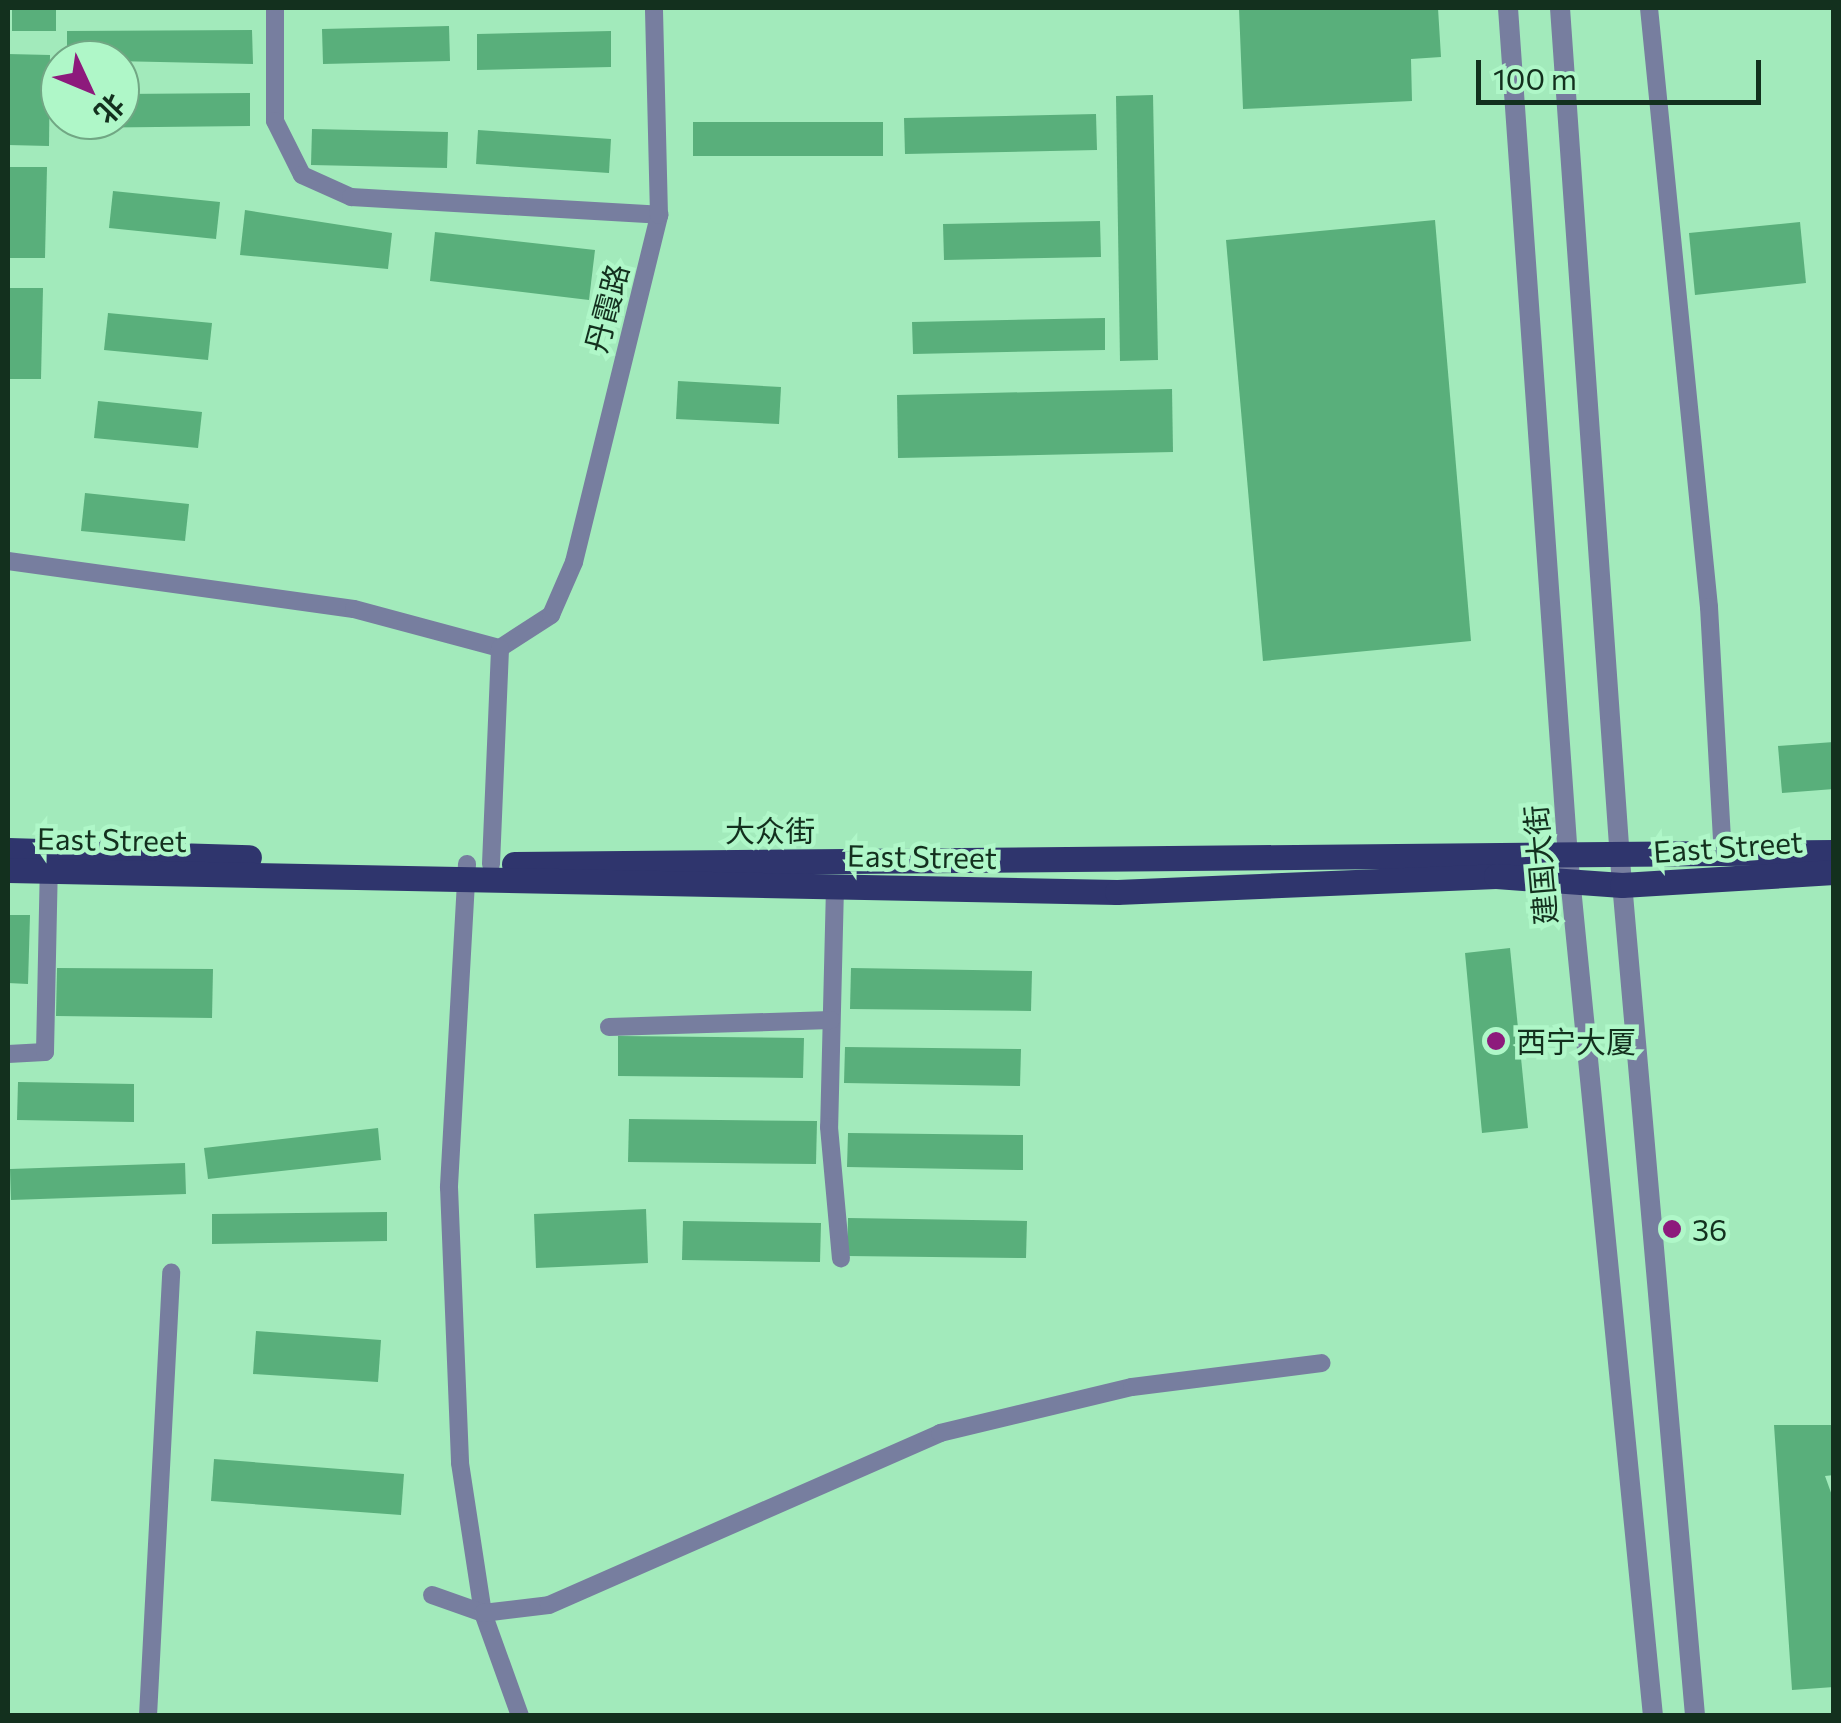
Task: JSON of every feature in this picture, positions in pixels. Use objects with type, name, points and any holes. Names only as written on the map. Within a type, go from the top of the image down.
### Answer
[{"type":"main road","points":[[8,850],[49,860]]},
{"type":"main road","points":[[1621,872],[1723,857],[1834,852]]},
{"type":"main road","name":"East Street","points":[[8,870],[49,860],[475,870],[835,887],[1116,892],[1569,867],[1621,872],[1834,872]]},
{"type":"main road","name":"大众街","points":[[475,870],[1569,867]]},
{"type":"street","points":[[275,8],[274,121],[302,176],[350,197],[659,215]]},
{"type":"street","name":"丹霞路","points":[[500,648],[551,615],[574,562],[659,215],[654,8]]},
{"type":"street","name":"建国大街","points":[[1508,8],[1569,867],[1653,1716]]},
{"type":"street","points":[[1560,8],[1621,872],[1696,1716]]},
{"type":"street","points":[[1649,8],[1709,607],[1723,857]]},
{"type":"street","points":[[8,562],[354,609],[500,648],[475,870],[449,1186],[460,1463],[483,1613],[520,1716]]},
{"type":"street","points":[[8,1054],[45,1052],[49,860]]},
{"type":"street","points":[[835,887],[832,1020],[841,1258]]},
{"type":"street","points":[[609,1028],[832,1020]]},
{"type":"street","points":[[148,1716],[171,1273]]},
{"type":"street","points":[[432,1595],[483,1613],[549,1605],[940,1433],[1022,1408],[1321,1363]]},
{"type":"building","points":[[12,8],[56,8],[56,31],[12,31]]},
{"type":"building","points":[[1239,8],[1438,8],[1441,57],[1411,59],[1412,101],[1243,109]]},
{"type":"building","points":[[449,26],[450,61],[323,64],[322,29]]},
{"type":"building","points":[[252,30],[253,64],[140,62],[140,40],[67,40],[67,31]]},
{"type":"building","points":[[611,31],[611,67],[477,70],[477,34]]},
{"type":"building","points":[[8,54],[40,55],[40,140],[49,140],[49,146],[8,145]]},
{"type":"building","points":[[250,93],[250,126],[140,127],[140,94]]},
{"type":"building","points":[[1153,95],[1158,360],[1120,361],[1116,96]]},
{"type":"building","points":[[1096,114],[1097,150],[905,154],[904,118]]},
{"type":"building","points":[[693,122],[883,122],[883,156],[693,156]]},
{"type":"building","points":[[312,129],[448,132],[447,168],[311,165]]},
{"type":"building","points":[[478,130],[611,139],[609,173],[476,164]]},
{"type":"building","points":[[8,167],[47,167],[45,258],[8,258]]},
{"type":"building","points":[[113,191],[220,202],[216,239],[109,228]]},
{"type":"building","points":[[245,210],[392,233],[388,269],[240,255]]},
{"type":"building","points":[[1435,220],[1471,641],[1263,661],[1226,240]]},
{"type":"building","points":[[1100,221],[1101,257],[944,260],[943,224]]},
{"type":"building","points":[[1800,222],[1806,283],[1695,295],[1689,233]]},
{"type":"building","points":[[435,232],[595,250],[589,300],[430,281]]},
{"type":"building","points":[[8,288],[43,288],[41,379],[8,379]]},
{"type":"building","points":[[108,313],[212,323],[208,360],[104,350]]},
{"type":"building","points":[[1105,318],[1105,350],[913,354],[912,322]]},
{"type":"building","points":[[678,381],[781,387],[779,424],[676,419]]},
{"type":"building","points":[[1172,389],[1173,452],[898,458],[897,395]]},
{"type":"building","points":[[98,401],[202,412],[198,448],[94,438]]},
{"type":"building","points":[[85,493],[189,504],[185,541],[81,531]]},
{"type":"building","points":[[1834,742],[1834,789],[1782,793],[1778,746]]},
{"type":"building","points":[[8,915],[30,915],[28,984],[8,983]]},
{"type":"building","name":"西宁大厦","points":[[1510,948],[1528,1128],[1482,1133],[1465,953]]},
{"type":"building","points":[[57,968],[213,969],[212,1018],[56,1016]]},
{"type":"building","points":[[851,968],[1032,971],[1031,1011],[850,1009]]},
{"type":"building","points":[[618,1036],[804,1038],[803,1078],[618,1076]]},
{"type":"building","points":[[845,1047],[1021,1049],[1020,1086],[844,1083]]},
{"type":"building","points":[[18,1082],[134,1084],[134,1122],[17,1120]]},
{"type":"building","points":[[629,1119],[817,1121],[816,1164],[628,1162]]},
{"type":"building","points":[[378,1128],[381,1160],[208,1179],[204,1148]]},
{"type":"building","points":[[848,1133],[1023,1135],[1023,1170],[847,1167]]},
{"type":"building","points":[[185,1163],[186,1194],[11,1200],[10,1169]]},
{"type":"building","points":[[646,1209],[648,1263],[536,1268],[534,1214]]},
{"type":"building","points":[[387,1212],[387,1241],[212,1244],[212,1214]]},
{"type":"building","points":[[848,1218],[1027,1221],[1026,1258],[847,1256]]},
{"type":"building","points":[[683,1221],[821,1223],[820,1262],[682,1260]]},
{"type":"building","points":[[256,1331],[381,1340],[378,1382],[253,1374]]},
{"type":"building","points":[[1774,1425],[1834,1425],[1834,1475],[1825,1476],[1834,1501],[1834,1687],[1792,1690]]},
{"type":"building","points":[[214,1459],[404,1474],[401,1515],[211,1501]]},
{"type":"place","name":"西宁大厦","points":[[1496,1041]]},
{"type":"place","name":"36","points":[[1672,1229]]}]
